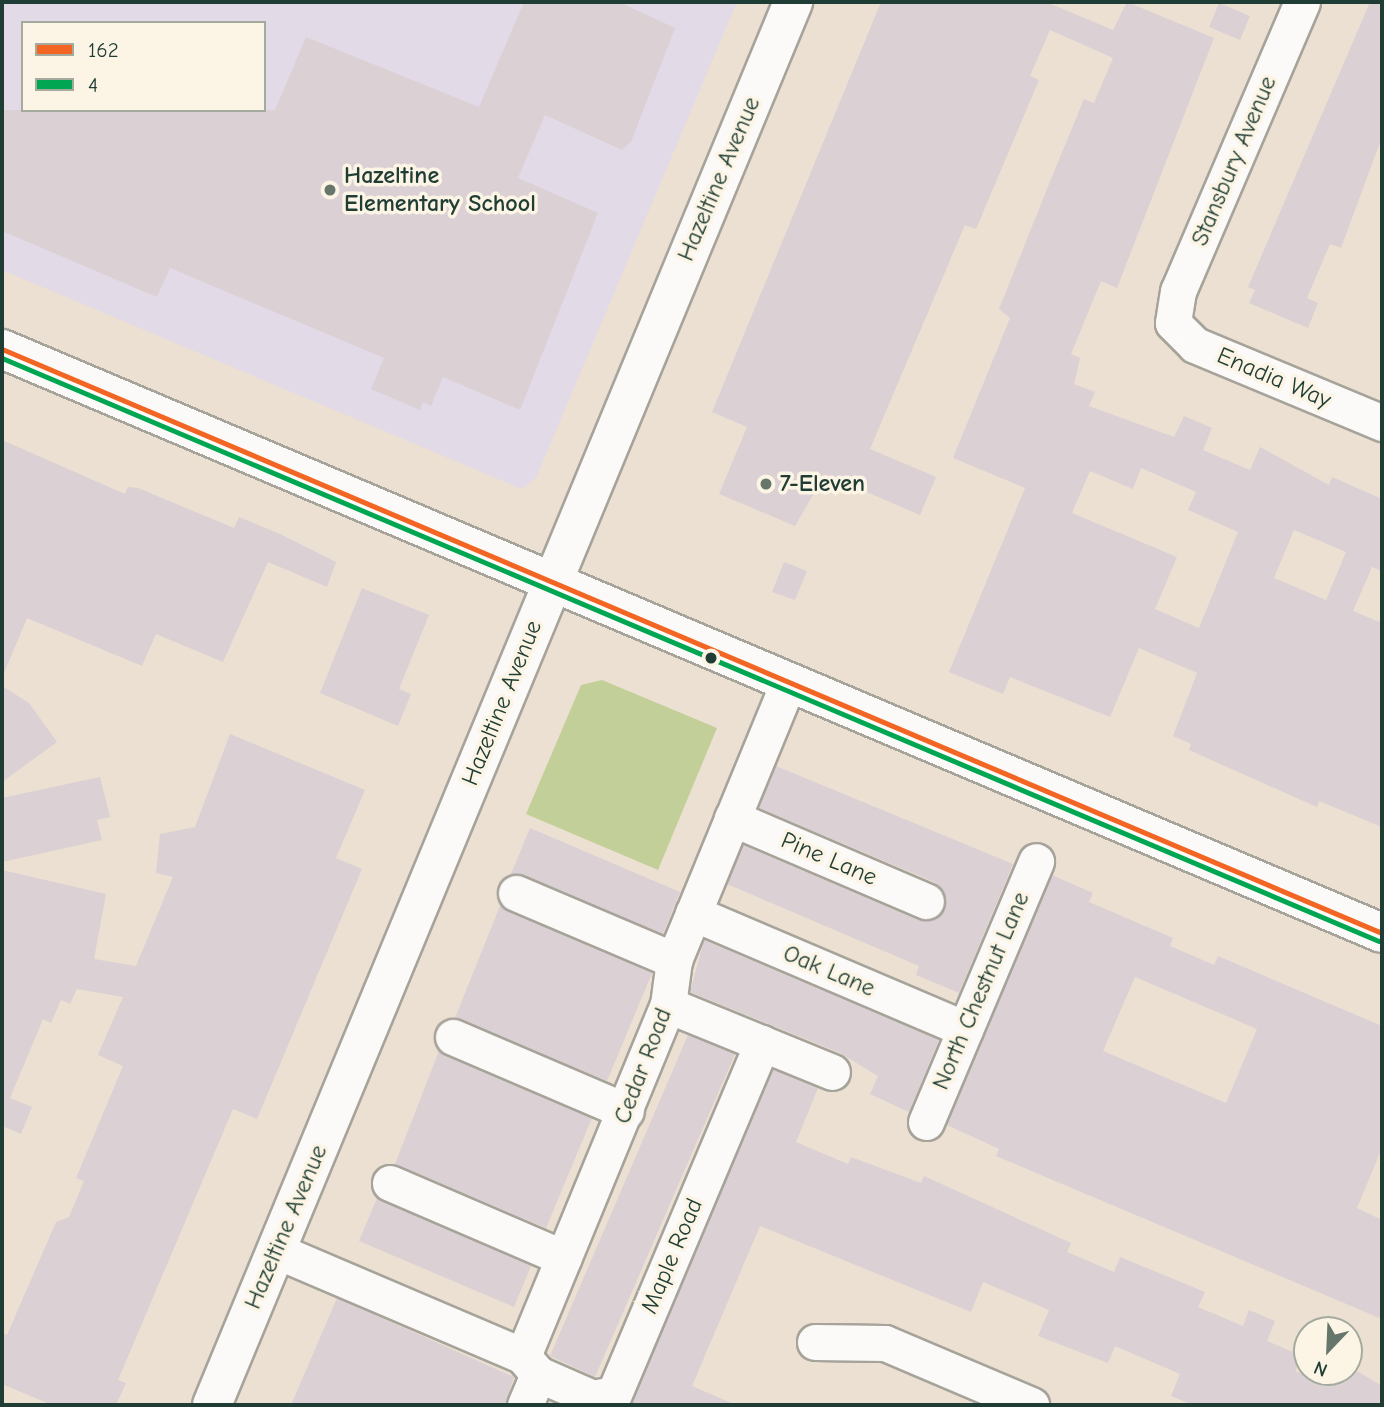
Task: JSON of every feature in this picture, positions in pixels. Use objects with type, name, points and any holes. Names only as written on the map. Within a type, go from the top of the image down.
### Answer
[{"type":"street","name":"Hazeltine Avenue","points":[[212,1405],[793,2]]},
{"type":"street","name":"Stansbury Avenue","points":[[1173,323],[1178,291],[1302,2]]},
{"type":"street","name":"Enadia Way","points":[[1173,323],[1195,345],[1382,423]]},
{"type":"street","points":[[2,349],[551,584],[789,681],[1382,933]]},
{"type":"street","name":"Cedar Road","points":[[529,1379],[564,1258],[668,1004],[674,961],[789,681]]},
{"type":"street","name":"Pine Lane","points":[[732,818],[926,901]]},
{"type":"street","name":"North Chestnut Lane","points":[[926,1122],[1036,861]]},
{"type":"street","points":[[516,893],[674,961]]},
{"type":"street","name":"Oak Lane","points":[[693,913],[965,1029]]},
{"type":"street","points":[[668,1004],[832,1072]]},
{"type":"street","points":[[453,1037],[626,1111]]},
{"type":"street","name":"Maple Road","points":[[277,1251],[529,1379],[593,1398],[614,1394],[762,1043]]},
{"type":"street","points":[[390,1183],[564,1258]]},
{"type":"street","points":[[815,1342],[885,1343],[1031,1405]]},
{"type":"shaded area","name":"Hazeltine Elementary School","points":[[2,2],[737,2],[536,478],[522,489],[2,270]]},
{"type":"green space","points":[[602,680],[717,728],[658,870],[526,814],[581,685]]},
{"type":"building","name":"Hazeltine Elementary School","points":[[524,2],[619,2],[675,28],[631,142],[622,150],[545,115],[518,178],[598,213],[520,410],[443,377],[431,406],[423,402],[420,410],[371,389],[384,358],[170,268],[157,297],[2,231],[2,110],[275,110],[306,37],[479,107]]},
{"type":"building","points":[[881,2],[1046,2],[1113,30],[1127,2],[1214,38],[1117,288],[1101,281],[1071,354],[1080,358],[1074,384],[1095,392],[1089,406],[1174,437],[1184,416],[1212,428],[1203,450],[1250,470],[1260,447],[1329,485],[1332,477],[1382,499],[1382,571],[1372,567],[1353,611],[1382,623],[1382,827],[1319,801],[1317,807],[1189,750],[1191,744],[1173,736],[1197,673],[1139,648],[1110,717],[1010,677],[1003,694],[949,672],[1025,488],[953,458],[1010,318],[999,309],[1049,184],[1084,99],[1094,103],[1113,58],[1050,30],[1030,76],[1039,80],[976,229],[965,225],[870,449],[936,477],[920,515],[825,474],[795,526],[719,494],[747,427],[712,412]],"holes":[[[1141,468],[1196,492],[1188,510],[1238,532],[1199,628],[1155,609],[1177,557],[1072,513],[1090,471],[1133,489]],[[1294,530],[1346,552],[1326,600],[1274,578]]]},
{"type":"building","points":[[1370,2],[1382,2],[1382,137],[1341,248],[1330,244],[1307,298],[1318,303],[1308,328],[1249,303],[1255,290],[1248,287]]},
{"type":"building","points":[[1219,3],[1250,16],[1240,40],[1209,27]]},
{"type":"building","points":[[2,440],[125,494],[128,487],[138,488],[234,528],[239,517],[280,534],[336,562],[327,587],[268,562],[223,662],[156,634],[142,666],[27,618],[2,678]]},
{"type":"building","points":[[784,562],[807,571],[795,600],[772,592]]},
{"type":"building","points":[[362,588],[429,615],[399,689],[411,694],[398,726],[320,693]]},
{"type":"building","points":[[2,686],[29,703],[57,742],[2,782]]},
{"type":"building","points":[[230,734],[365,790],[336,858],[362,869],[257,1119],[233,1109],[118,1380],[126,1383],[116,1405],[52,1405],[2,1384],[2,1333],[7,1335],[56,1222],[69,1217],[84,1181],[76,1178],[123,1066],[98,1055],[123,997],[77,989],[70,1004],[61,1000],[51,1023],[43,1019],[10,1098],[32,1107],[21,1134],[2,1126],[2,870],[106,894],[94,959],[136,966],[173,877],[156,873],[160,834],[195,827]]},
{"type":"building","points":[[776,766],[1013,864],[959,993],[916,975],[919,966],[727,884],[743,845],[918,920],[937,917],[945,908],[942,890],[934,882],[759,808]]},
{"type":"building","points":[[100,777],[110,817],[97,820],[102,840],[2,862],[2,798]]},
{"type":"building","points":[[530,828],[680,892],[663,934],[511,874]]},
{"type":"building","points":[[1052,875],[1093,893],[1089,902],[1173,938],[1170,946],[1214,965],[1218,956],[1382,1026],[1382,1148],[1357,1208],[1382,1220],[1382,1319],[996,1156],[999,1149],[947,1125]],"holes":[[[1135,977],[1257,1029],[1226,1103],[1103,1051]]]},
{"type":"building","points":[[500,906],[652,973],[607,1081],[455,1018]]},
{"type":"building","points":[[704,940],[939,1040],[909,1112],[870,1094],[878,1076],[840,1053],[690,992]]},
{"type":"building","points":[[688,1035],[735,1054],[595,1377],[550,1356]]},
{"type":"building","points":[[439,1051],[592,1118],[546,1228],[395,1164]]},
{"type":"building","points":[[773,1069],[818,1088],[796,1142],[848,1164],[851,1157],[921,1183],[924,1176],[1071,1243],[1067,1252],[1114,1272],[1120,1257],[1205,1292],[1198,1307],[1243,1326],[1249,1310],[1275,1321],[1267,1341],[1293,1352],[1293,1386],[1363,1386],[1363,1374],[1382,1386],[1382,1405],[1193,1405],[1171,1396],[1180,1374],[1115,1346],[1108,1363],[1038,1336],[1049,1310],[983,1282],[971,1312],[760,1226],[692,1386],[736,1405],[630,1405]]},
{"type":"building","points":[[377,1198],[531,1266],[514,1307],[359,1241]]},
{"type":"building","points":[[337,1298],[514,1377],[505,1405],[291,1405]]},
{"type":"transit line","name":"162","points":[[2,349],[1382,933]]},
{"type":"transit line","name":"4","points":[[2,358],[1379,941]]},
{"type":"place","name":"Hazeltine Elementary School","points":[[330,190]]},
{"type":"place","name":"7-Eleven","points":[[766,484]]}]
